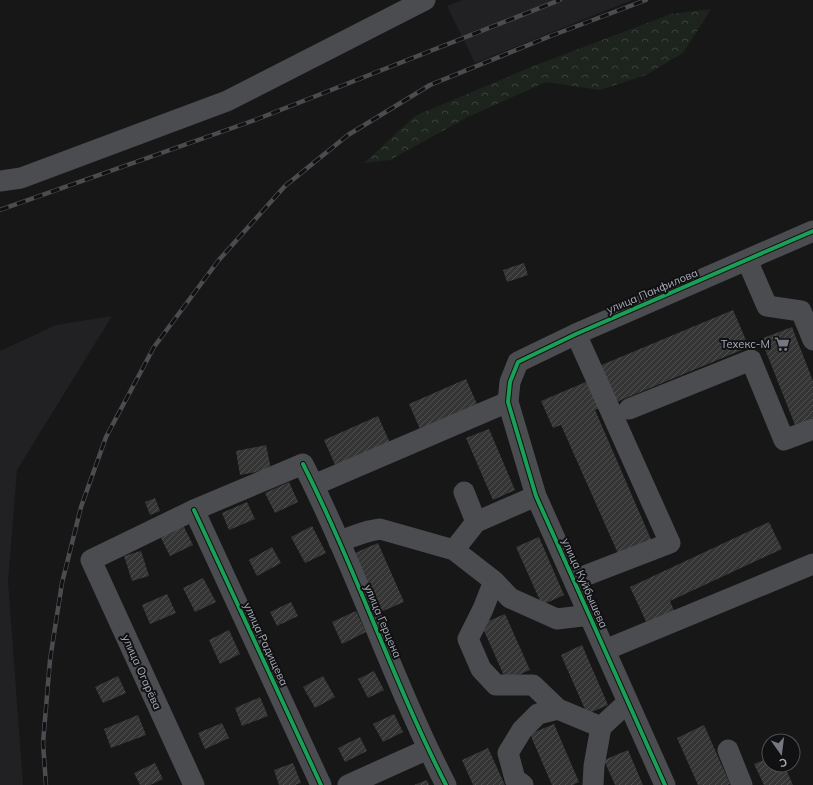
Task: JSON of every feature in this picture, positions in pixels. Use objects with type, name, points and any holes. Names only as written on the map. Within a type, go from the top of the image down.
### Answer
[{"type":"street","points":[[0,181],[21,178],[227,101],[425,0]]},
{"type":"street","name":"улица Панфилова","points":[[509,392],[518,362],[576,334],[813,232]]},
{"type":"street","points":[[747,260],[767,306],[801,311],[813,340]]},
{"type":"street","points":[[574,580],[670,543],[576,334]]},
{"type":"street","points":[[629,409],[751,360],[784,440],[813,429]]},
{"type":"street","points":[[314,485],[509,392]]},
{"type":"street","name":"улица Куйбышева","points":[[509,392],[536,496],[665,785]]},
{"type":"street","name":"улица Герцена","points":[[194,510],[303,464],[314,485],[428,749],[446,785]]},
{"type":"street","points":[[464,492],[476,522]]},
{"type":"street","points":[[454,550],[476,522],[536,496]]},
{"type":"street","name":"улица Огарёва","points":[[194,510],[91,560],[194,785]]},
{"type":"street","name":"улица Радищева","points":[[194,510],[321,785]]},
{"type":"street","points":[[339,542],[355,534],[380,529],[454,550],[494,582],[510,598],[557,619],[590,615]]},
{"type":"street","points":[[605,650],[813,564]]},
{"type":"street","points":[[494,582],[468,639],[481,669],[496,685],[533,685],[558,709],[601,727]]},
{"type":"street","points":[[594,785],[594,766],[601,727],[628,702]]},
{"type":"street","points":[[523,785],[515,779],[508,753],[522,730],[538,714],[558,709]]},
{"type":"street","points":[[348,785],[428,749]]},
{"type":"street","points":[[728,750],[742,785]]},
{"type":"shaded area","points":[[463,0],[632,0],[475,63],[447,6]]},
{"type":"shaded area","points":[[112,316],[17,470],[8,581],[23,785],[0,785],[0,351],[56,325]]},
{"type":"green space","points":[[711,9],[683,53],[646,75],[600,90],[546,82],[466,118],[390,160],[364,163],[415,116],[536,65],[671,14]]},
{"type":"building","points":[[524,263],[528,275],[507,282],[503,270]]},
{"type":"building","points":[[733,310],[749,347],[614,403],[599,366]]},
{"type":"building","points":[[792,327],[813,381],[813,418],[795,425],[761,339]]},
{"type":"building","points":[[466,379],[477,404],[420,429],[409,404]]},
{"type":"building","points":[[588,381],[600,408],[595,410],[653,544],[620,558],[561,425],[553,428],[541,401]]},
{"type":"building","points":[[378,416],[390,443],[336,467],[324,440]]},
{"type":"building","points":[[489,429],[515,490],[493,500],[466,438]]},
{"type":"building","points":[[266,445],[271,469],[240,475],[236,451]]},
{"type":"building","points":[[289,482],[298,502],[275,513],[265,493]]},
{"type":"building","points":[[155,498],[160,511],[150,515],[145,502]]},
{"type":"building","points":[[247,502],[255,519],[229,530],[222,513]]},
{"type":"building","points":[[769,522],[782,549],[670,601],[675,613],[648,626],[630,587]]},
{"type":"building","points":[[183,525],[193,545],[170,556],[160,536]]},
{"type":"building","points":[[312,526],[326,553],[305,563],[291,537]]},
{"type":"building","points":[[539,537],[564,595],[542,605],[516,547]]},
{"type":"building","points":[[378,543],[404,602],[376,614],[350,555]]},
{"type":"building","points":[[272,547],[281,563],[257,576],[249,560]]},
{"type":"building","points":[[141,551],[149,576],[132,581],[124,556]]},
{"type":"building","points":[[203,578],[216,602],[195,612],[183,588]]},
{"type":"building","points":[[167,594],[176,613],[150,624],[142,605]]},
{"type":"building","points":[[291,602],[298,616],[277,626],[270,612]]},
{"type":"building","points":[[356,611],[366,632],[342,644],[332,622]]},
{"type":"building","points":[[505,614],[530,670],[506,680],[481,624]]},
{"type":"building","points":[[229,630],[240,654],[220,664],[209,640]]},
{"type":"building","points":[[582,645],[608,705],[587,714],[561,655]]},
{"type":"building","points":[[374,671],[384,690],[368,698],[358,679]]},
{"type":"building","points":[[118,676],[126,693],[103,703],[95,687]]},
{"type":"building","points":[[323,676],[335,697],[315,708],[303,687]]},
{"type":"building","points":[[260,697],[268,716],[242,726],[235,708]]},
{"type":"building","points":[[394,714],[403,732],[383,742],[373,724]]},
{"type":"building","points":[[138,715],[146,735],[111,748],[104,729]]},
{"type":"building","points":[[222,723],[229,738],[205,749],[198,733]]},
{"type":"building","points":[[554,724],[579,782],[573,785],[552,785],[530,734]]},
{"type":"building","points":[[704,725],[730,784],[698,785],[677,738]]},
{"type":"building","points":[[360,737],[367,751],[345,762],[338,748]]},
{"type":"building","points":[[488,748],[505,785],[473,785],[462,760]]},
{"type":"building","points":[[628,750],[643,785],[615,785],[604,760]]},
{"type":"building","points":[[761,761],[761,773],[788,773],[793,785],[764,785],[754,764]]},
{"type":"building","points":[[155,763],[163,779],[150,785],[140,785],[134,773]]},
{"type":"building","points":[[293,763],[301,783],[295,785],[279,785],[274,770]]},
{"type":"building","points":[[427,780],[429,785],[414,785]]},
{"type":"railway","points":[[0,210],[255,120],[560,0]]},
{"type":"railway","points":[[46,785],[43,743],[50,660],[62,583],[81,507],[106,437],[154,347],[218,261],[285,186],[348,135],[430,85],[548,37],[646,0]]},
{"type":"cycle path","points":[[665,785],[536,496],[508,402],[510,382],[518,362],[576,334],[813,231]]},
{"type":"cycle path","points":[[303,464],[340,544],[409,706],[446,785]]},
{"type":"cycle path","points":[[194,510],[321,785]]},
{"type":"place","name":"Техекс-М","points":[[782,344]]}]
